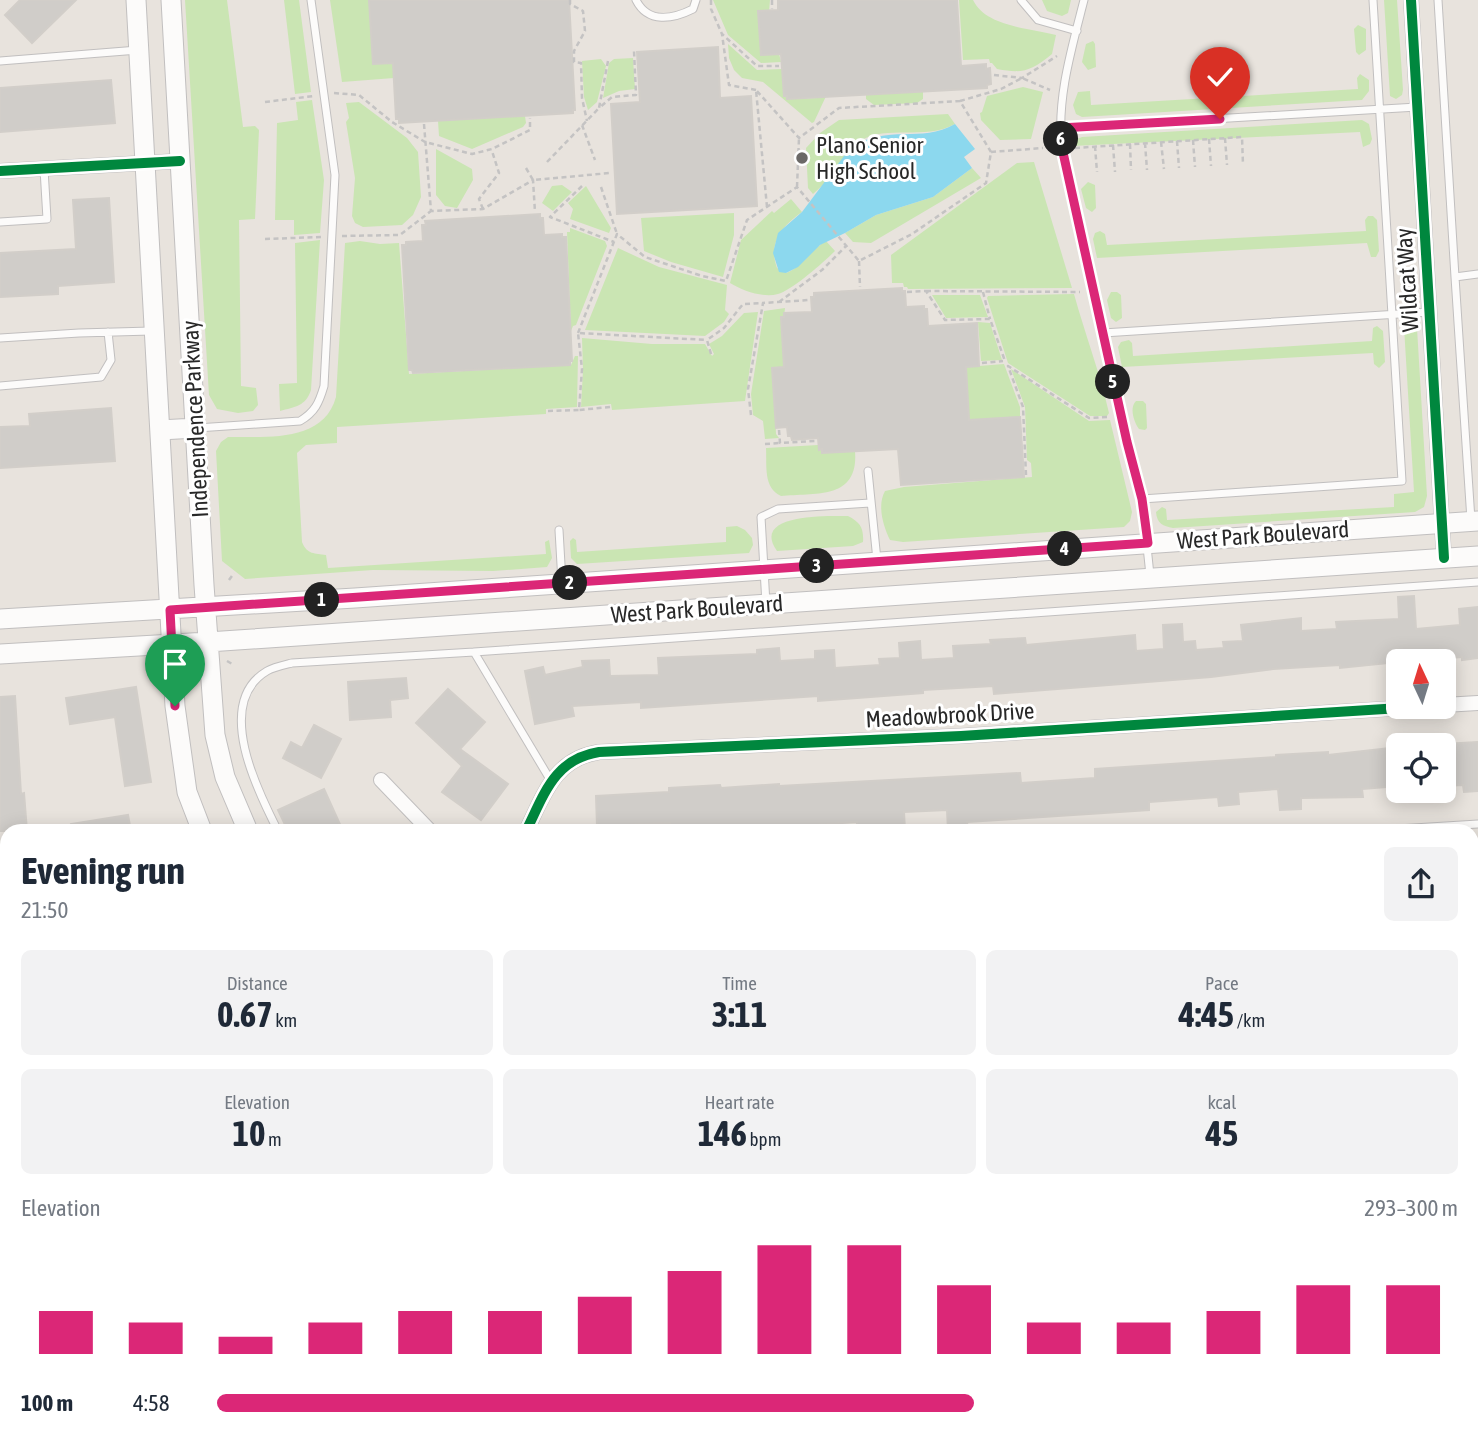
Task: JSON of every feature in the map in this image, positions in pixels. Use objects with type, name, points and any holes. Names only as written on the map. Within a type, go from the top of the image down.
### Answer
[{"type":"main road","name":"Independence Parkway","points":[[136,0],[179,745],[187,792],[199,824]]},
{"type":"main road","name":"Independence Parkway","points":[[172,0],[215,735],[225,777],[245,824]]},
{"type":"main road","points":[[160,430],[196,428]]},
{"type":"main road","name":"West Park Boulevard","points":[[0,619],[206,608],[1475,521]]},
{"type":"main road","name":"West Park Boulevard","points":[[0,654],[1478,556]]},
{"type":"street","name":"Wildcat Way","points":[[1411,0],[1444,558]]},
{"type":"street","points":[[0,171],[180,161]]},
{"type":"street","points":[[1456,704],[1478,703]]},
{"type":"street","name":"Meadowbrook Drive","points":[[530,824],[555,774],[577,758],[598,752],[961,736],[1386,709]]},
{"type":"street","points":[[381,780],[423,824]]},
{"type":"lane","points":[[196,428],[300,421],[312,413],[324,386],[335,175],[311,0]]},
{"type":"lane","points":[[636,0],[650,15],[661,18],[678,16],[693,9],[696,0]]},
{"type":"lane","points":[[1021,0],[1038,20],[1077,31]]},
{"type":"lane","points":[[1084,0],[1060,128],[1062,148],[1142,499],[1151,579]]},
{"type":"lane","points":[[1142,499],[1402,481],[1373,0]]},
{"type":"lane","points":[[1438,0],[1455,277],[1475,521]]},
{"type":"lane","points":[[0,61],[138,50]]},
{"type":"lane","points":[[1060,128],[1418,107]]},
{"type":"lane","points":[[0,222],[47,219],[44,169]]},
{"type":"lane","points":[[1455,277],[1478,274]]},
{"type":"lane","points":[[1103,333],[1431,312]]},
{"type":"lane","points":[[0,338],[156,331]]},
{"type":"lane","points":[[0,386],[101,377],[111,360],[108,332]]},
{"type":"lane","points":[[868,471],[877,562]]},
{"type":"lane","points":[[766,605],[761,517],[778,509],[870,503]]},
{"type":"lane","points":[[559,530],[562,584]]},
{"type":"lane","points":[[275,824],[260,794],[245,750],[241,724],[243,706],[251,688],[266,672],[292,663],[1478,582]]},
{"type":"lane","points":[[474,652],[551,781]]},
{"type":"path","points":[[570,0],[570,4],[583,11],[585,31],[574,51],[574,62],[581,62],[582,97],[587,121]]},
{"type":"path","points":[[711,0],[711,9],[722,34],[729,85],[756,90],[799,138],[797,187],[859,261],[860,287]]},
{"type":"path","points":[[772,0],[772,9]]},
{"type":"path","points":[[722,34],[757,66],[779,66]]},
{"type":"path","points":[[547,162],[612,97],[636,95],[634,51]]},
{"type":"path","points":[[799,138],[839,108],[960,101],[1001,89],[1057,56]]},
{"type":"path","points":[[599,108],[608,61]]},
{"type":"path","points":[[994,75],[1023,78],[1050,90]]},
{"type":"path","points":[[756,90],[767,207]]},
{"type":"path","points":[[265,102],[340,93],[359,95],[392,122],[425,142],[472,154],[492,149],[530,130],[530,118]]},
{"type":"path","points":[[859,261],[912,234],[986,183],[991,152],[960,101]]},
{"type":"path","points":[[424,124],[431,211]]},
{"type":"path","points":[[582,125],[595,160]]},
{"type":"path","points":[[1071,148],[1242,137],[1243,164]]},
{"type":"path","points":[[1225,138],[1227,165]]},
{"type":"path","points":[[1209,139],[1211,166]]},
{"type":"path","points":[[1193,140],[1195,167]]},
{"type":"path","points":[[1177,141],[1179,168]]},
{"type":"path","points":[[1161,142],[1164,169]]},
{"type":"path","points":[[1145,143],[1147,170]]},
{"type":"path","points":[[1129,144],[1131,170]]},
{"type":"path","points":[[1113,145],[1115,172]]},
{"type":"path","points":[[1095,146],[1097,172]]},
{"type":"path","points":[[991,152],[1043,148]]},
{"type":"path","points":[[483,209],[479,199],[499,173],[492,149]]},
{"type":"path","points":[[526,168],[533,180],[535,212]]},
{"type":"path","points":[[265,239],[400,235],[431,211],[483,209],[533,180],[610,173]]},
{"type":"path","points":[[582,186],[550,216],[614,242]]},
{"type":"path","points":[[601,187],[617,234],[645,257],[726,281],[747,220],[797,187]]},
{"type":"path","points":[[579,410],[582,369],[578,333],[617,234]]},
{"type":"path","points":[[779,302],[822,270],[844,244]]},
{"type":"path","points":[[926,291],[945,320],[990,319]]},
{"type":"path","points":[[983,291],[990,319],[1023,407],[1026,475]]},
{"type":"path","points":[[907,292],[1080,292]]},
{"type":"path","points":[[578,333],[706,340],[724,328],[743,304],[809,300]]},
{"type":"path","points":[[751,415],[748,389],[763,303]]},
{"type":"path","points":[[706,340],[712,354]]},
{"type":"path","points":[[982,363],[1005,361]]},
{"type":"path","points":[[1007,366],[1089,418],[1112,417]]},
{"type":"path","points":[[548,411],[610,407]]},
{"type":"path","points":[[779,430],[780,443]]},
{"type":"path","points":[[765,444],[815,441]]},
{"type":"path","points":[[229,580],[234,573]]},
{"type":"path","points":[[228,661],[234,665]]},
{"type":"green space","points":[[185,0],[227,0],[243,127],[255,126],[259,130],[255,219],[239,220],[241,386],[256,388],[258,405],[253,411],[238,413],[217,409],[209,395]]},
{"type":"green space","points":[[284,0],[299,0],[311,92],[295,94]]},
{"type":"green space","points":[[330,0],[369,0],[373,64],[393,63],[394,78],[342,82]]},
{"type":"green space","points":[[713,0],[770,0],[769,12],[781,62],[761,63],[728,35]]},
{"type":"green space","points":[[959,0],[973,0],[979,9],[998,21],[1056,35],[1052,54],[1032,68],[1020,71],[997,69],[989,59],[963,60]]},
{"type":"green space","points":[[1042,0],[1071,0],[1068,13],[1062,16],[1047,11]]},
{"type":"green space","points":[[1384,0],[1397,0],[1403,90],[1402,95],[1396,99],[1390,96]]},
{"type":"green space","points":[[1358,25],[1366,29],[1366,50],[1359,55],[1356,52],[1354,29]]},
{"type":"green space","points":[[1093,41],[1096,67],[1088,70],[1082,62],[1086,44]]},
{"type":"green space","points":[[728,44],[757,70],[782,69],[784,96],[788,99],[818,98],[827,94],[814,122],[763,82],[742,78],[734,70],[729,58]]},
{"type":"green space","points":[[633,58],[635,89],[619,91],[603,98],[609,63],[614,59]]},
{"type":"green space","points":[[601,59],[606,66],[597,102],[588,110],[584,97],[582,61]]},
{"type":"green space","points":[[1360,74],[1369,80],[1369,91],[1362,100],[1082,117],[1076,114],[1073,105],[1078,92],[1090,91],[1091,105],[1358,89],[1357,78]]},
{"type":"green space","points":[[1023,87],[1043,92],[1031,139],[1000,140],[981,120],[980,113],[987,96]]},
{"type":"green space","points":[[923,91],[923,99],[917,103],[874,105],[866,99],[866,95]]},
{"type":"green space","points":[[312,100],[324,180],[320,233],[294,235],[294,220],[275,220],[277,123],[298,120],[296,102]]},
{"type":"green space","points":[[359,102],[407,138],[418,152],[421,197],[413,215],[402,225],[363,227],[355,223],[352,216],[355,178],[346,122],[349,118],[346,103]]},
{"type":"green space","points":[[948,114],[955,124],[943,129],[882,134],[860,141],[818,190],[813,194],[808,188],[806,148],[820,133],[839,120]]},
{"type":"green space","points":[[525,116],[526,123],[523,127],[472,149],[439,136],[438,121]]},
{"type":"green space","points":[[1362,120],[1369,124],[1372,139],[1370,144],[1363,147],[1360,132],[1072,146],[1082,137]]},
{"type":"green space","points":[[436,149],[472,169],[473,180],[457,208],[445,206],[436,195]]},
{"type":"green space","points":[[1034,162],[1072,288],[908,289],[903,283],[892,283],[891,255],[1017,163]]},
{"type":"green space","points":[[972,168],[981,178],[871,243],[853,242],[845,233],[876,215],[933,197]]},
{"type":"green space","points":[[1088,182],[1095,185],[1096,208],[1092,212],[1086,208],[1081,189]]},
{"type":"green space","points":[[562,185],[572,192],[553,211],[542,203],[552,186]]},
{"type":"green space","points":[[586,186],[611,228],[609,233],[570,219],[573,209],[568,203]]},
{"type":"green space","points":[[791,199],[802,212],[788,223],[779,236],[774,251],[777,268],[786,273],[792,270],[826,241],[835,251],[799,282],[778,294],[753,293],[730,283],[741,240],[772,211],[774,213]]},
{"type":"green space","points":[[734,213],[734,235],[723,277],[644,251],[641,218]]},
{"type":"green space","points":[[1368,216],[1377,220],[1379,251],[1376,257],[1371,257],[1367,243],[1097,258],[1093,239],[1095,233],[1100,231],[1105,234],[1107,245],[1366,231],[1365,220]]},
{"type":"green space","points":[[570,228],[605,241],[607,246],[576,325],[571,331],[567,232],[570,232]]},
{"type":"green space","points":[[320,240],[311,390],[303,403],[280,411],[279,384],[297,383],[295,243]]},
{"type":"green space","points":[[345,243],[399,243],[409,374],[571,365],[575,356],[578,356],[577,407],[546,409],[546,414],[337,427],[337,443],[306,445],[297,453],[304,546],[312,553],[326,555],[328,568],[546,554],[545,542],[549,540],[552,558],[547,567],[493,571],[373,570],[245,579],[222,561],[216,451],[228,437],[275,436],[306,430],[319,423],[329,412],[336,397]]},
{"type":"green space","points":[[618,248],[659,267],[727,285],[725,310],[729,314],[724,322],[705,336],[585,330]]},
{"type":"green space","points":[[1111,292],[1121,295],[1122,318],[1116,322],[1111,318],[1107,300]]},
{"type":"green space","points":[[1074,294],[1105,398],[1109,413],[1107,416],[1090,416],[1008,363],[987,298]]},
{"type":"green space","points":[[932,295],[980,295],[988,317],[946,318]]},
{"type":"green space","points":[[785,308],[784,317],[781,318],[784,367],[773,369],[776,434],[779,438],[765,439],[763,421],[753,415],[751,394],[764,311]]},
{"type":"green space","points":[[758,312],[745,401],[612,410],[611,404],[581,407],[582,338],[652,344],[705,344],[712,356],[714,354],[709,344],[722,336],[744,313]]},
{"type":"green space","points":[[978,322],[990,323],[1002,360],[981,361]]},
{"type":"green space","points":[[1408,324],[1417,328],[1427,496],[1424,507],[1415,512],[1173,528],[1159,522],[1156,512],[1162,507],[1166,509],[1167,520],[1394,507],[1394,494],[1414,492],[1404,327]]},
{"type":"green space","points":[[1377,326],[1383,331],[1385,362],[1379,368],[1374,364],[1373,353],[1122,367],[1118,347],[1121,342],[1129,340],[1132,343],[1133,356],[1372,341],[1373,328]]},
{"type":"green space","points":[[1004,364],[1020,407],[1020,417],[969,420],[966,367]]},
{"type":"green space","points":[[1011,369],[1089,421],[1110,420],[1132,512],[1130,521],[1124,527],[903,542],[890,540],[882,516],[881,503],[885,491],[904,487],[1032,477],[1031,463],[1027,460],[1025,407]]},
{"type":"green space","points":[[1136,401],[1146,404],[1145,430],[1139,429],[1134,419],[1133,407]]},
{"type":"green space","points":[[818,445],[823,453],[855,451],[854,467],[843,486],[821,493],[781,496],[771,488],[767,475],[766,448]]},
{"type":"green space","points":[[848,516],[858,523],[863,533],[863,542],[853,546],[777,551],[772,539],[774,530],[795,519]]},
{"type":"green space","points":[[737,526],[752,538],[753,545],[749,553],[577,564],[571,558],[570,541],[573,538],[576,540],[577,552],[726,542],[726,527]]},
{"type":"water","points":[[955,124],[975,149],[964,157],[972,168],[933,197],[876,215],[820,245],[798,267],[786,273],[779,272],[773,253],[778,233],[802,212],[850,148],[878,137],[929,133]]},
{"type":"building","points":[[20,0],[76,0],[32,43],[5,15]]},
{"type":"building","points":[[369,0],[569,0],[575,110],[573,113],[399,123],[399,119],[396,119],[393,63],[373,64]]},
{"type":"building","points":[[778,0],[957,0],[961,66],[986,64],[986,69],[990,68],[991,84],[987,85],[987,88],[787,99],[787,96],[784,96],[781,54],[761,55],[758,11],[778,10]]},
{"type":"building","points":[[718,47],[720,98],[751,96],[757,206],[617,214],[611,104],[640,102],[637,52]]},
{"type":"building","points":[[111,80],[115,123],[0,132],[0,88]]},
{"type":"building","points":[[109,198],[114,282],[58,286],[58,294],[0,297],[0,253],[76,249],[73,200]]},
{"type":"building","points":[[540,214],[540,218],[543,218],[544,235],[562,234],[562,237],[566,237],[572,361],[570,365],[413,373],[409,370],[402,245],[406,245],[406,242],[423,241],[422,225],[426,225],[425,221]]},
{"type":"building","points":[[902,288],[902,291],[905,291],[906,307],[924,306],[924,309],[927,309],[928,326],[977,323],[979,366],[966,367],[969,420],[1020,417],[1024,477],[901,485],[898,449],[822,453],[822,449],[819,450],[818,438],[792,440],[791,436],[788,436],[787,427],[776,428],[772,368],[784,367],[781,317],[784,317],[784,313],[812,312],[811,297],[814,297],[814,293]]},
{"type":"building","points":[[111,408],[115,461],[0,468],[0,427],[30,426],[29,414]]},
{"type":"building","points":[[1414,596],[1416,629],[1460,625],[1459,609],[1478,607],[1478,658],[1462,660],[1462,657],[1456,657],[1456,649],[1386,649],[1386,663],[1340,668],[1340,665],[1273,669],[1211,677],[994,694],[993,686],[818,701],[818,696],[641,708],[641,702],[572,706],[574,716],[535,724],[525,671],[543,667],[545,675],[583,667],[582,661],[609,660],[610,676],[659,675],[658,658],[757,654],[757,650],[779,648],[780,661],[815,659],[815,651],[834,650],[835,668],[880,665],[879,659],[900,658],[899,643],[920,641],[921,660],[954,658],[953,646],[991,644],[990,640],[1025,638],[1026,645],[1135,635],[1136,651],[1164,649],[1163,625],[1182,624],[1183,642],[1195,641],[1196,650],[1224,648],[1223,642],[1243,641],[1241,625],[1301,618],[1301,631],[1337,629],[1336,622],[1399,619],[1398,597]]},
{"type":"building","points":[[406,678],[408,698],[390,700],[391,717],[350,720],[348,682]]},
{"type":"building","points":[[136,687],[151,782],[125,786],[115,717],[70,724],[66,698]]},
{"type":"building","points":[[448,689],[485,722],[460,749],[508,784],[481,820],[442,792],[462,766],[416,723]]},
{"type":"building","points":[[15,696],[21,794],[24,793],[26,824],[0,824],[0,697]]},
{"type":"building","points":[[314,725],[341,739],[321,778],[283,758],[291,742],[302,748]]},
{"type":"building","points":[[1478,742],[1478,791],[1464,792],[1463,785],[1456,785],[1456,743]]},
{"type":"building","points":[[1386,748],[1386,787],[1362,789],[1363,797],[1301,798],[1301,809],[1280,810],[1278,789],[1238,792],[1239,804],[1219,806],[1218,797],[1149,802],[1149,810],[967,824],[948,824],[947,810],[904,812],[905,824],[597,824],[596,796],[669,792],[669,788],[779,786],[1020,773],[1021,783],[1095,778],[1095,769],[1328,752],[1328,755]]},
{"type":"building","points":[[324,789],[340,824],[285,824],[278,810]]},
{"type":"building","points":[[128,815],[130,824],[71,824]]},
{"type":"cycle path","points":[[1411,0],[1444,558]]},
{"type":"cycle path","points":[[0,171],[180,161]]},
{"type":"cycle path","points":[[529,824],[545,792],[561,771],[571,762],[599,752],[961,736],[1386,709]]},
{"type":"place","name":"Plano Senior High School","points":[[802,158]]},
{"type":"route","points":[[175,706],[170,610],[1148,543],[1142,499],[1062,148],[1060,128],[1220,119]]}]
